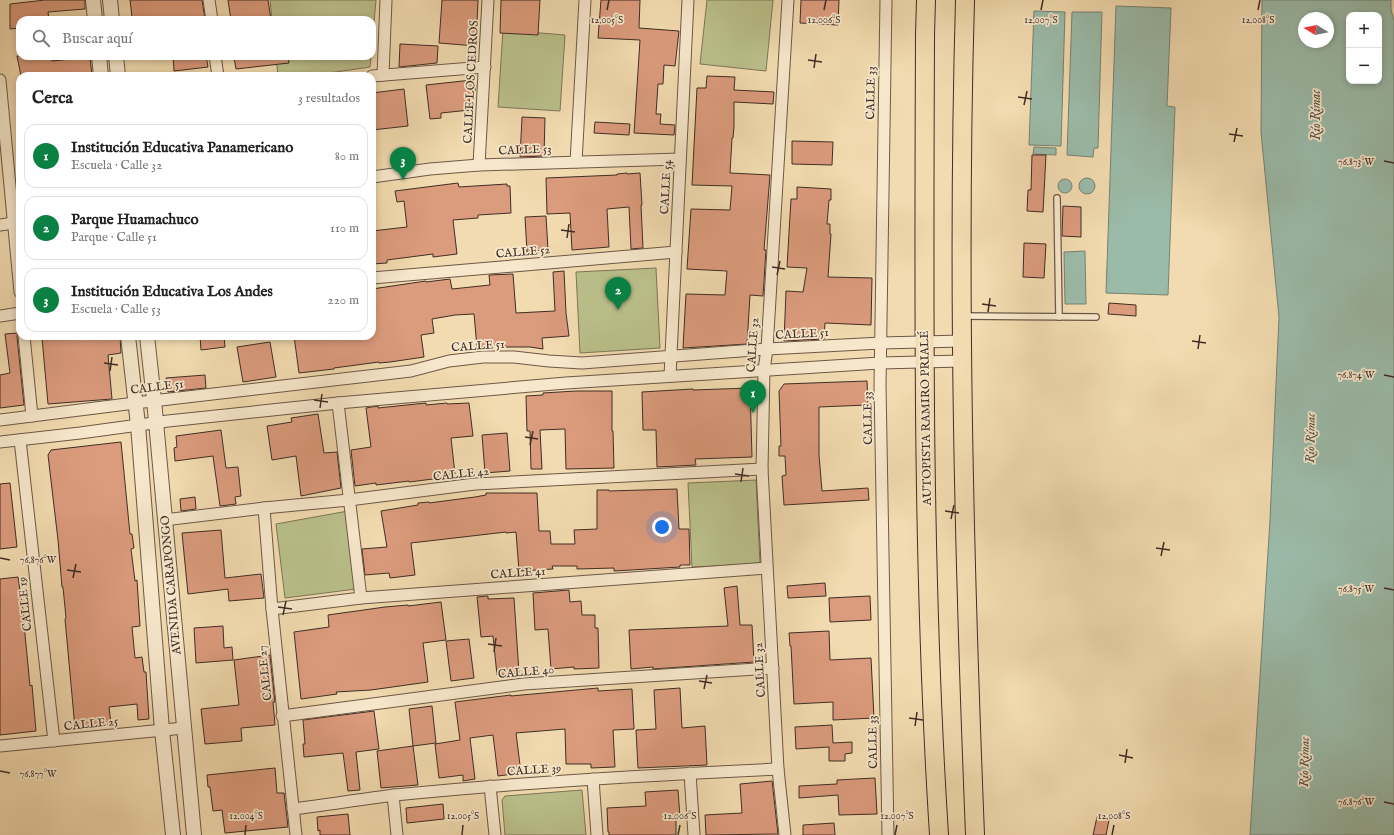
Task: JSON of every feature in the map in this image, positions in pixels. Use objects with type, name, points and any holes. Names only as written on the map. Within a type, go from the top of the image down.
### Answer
[{"type":"highway","name":"AUTOPISTA RAMIRO PRIALÉ","points":[[926,0],[924,362],[932,731],[939,835]]},
{"type":"highway","points":[[965,0],[962,116],[962,361],[970,714],[975,835]]},
{"type":"street","points":[[93,0],[95,16]]},
{"type":"street","points":[[110,0],[112,16]]},
{"type":"street","points":[[209,0],[211,16]]},
{"type":"street","points":[[386,0],[377,75],[485,67]]},
{"type":"street","name":"CALLE LOS CEDROS","points":[[480,165],[488,0]]},
{"type":"street","points":[[576,162],[585,0]]},
{"type":"street","name":"CALLE 54","points":[[670,376],[688,0]]},
{"type":"street","name":"CALLE 32","points":[[785,835],[778,769],[766,568],[762,469],[764,370],[767,348],[788,0]]},
{"type":"street","name":"CALLE 33","points":[[886,0],[880,363],[888,835]]},
{"type":"street","points":[[99,60],[101,72]]},
{"type":"street","points":[[116,60],[118,72]]},
{"type":"street","points":[[216,60],[218,72]]},
{"type":"street","points":[[0,80],[2,125],[16,253]]},
{"type":"street","name":"CALLE 53","points":[[376,176],[430,169],[480,165],[680,159]]},
{"type":"street","points":[[0,225],[13,223]]},
{"type":"street","name":"CALLE 52","points":[[376,278],[676,252]]},
{"type":"street","points":[[0,316],[16,314]]},
{"type":"street","points":[[24,340],[32,416]]},
{"type":"street","name":"AVENIDA CARAPONGO","points":[[128,340],[138,425],[162,730],[173,835]]},
{"type":"street","name":"AVENIDA CARAPONGO","points":[[147,340],[194,835]]},
{"type":"street","name":"CALLE 51","points":[[0,420],[154,400],[411,371],[449,361],[483,357],[514,357],[582,363],[767,348],[962,341]]},
{"type":"street","points":[[0,442],[156,422],[338,403],[566,383],[880,363],[962,361]]},
{"type":"street","points":[[338,403],[361,598]]},
{"type":"street","name":"CALLE 19","points":[[20,440],[54,741]]},
{"type":"street","name":"CALLE 42","points":[[164,520],[349,500],[475,484],[762,469]]},
{"type":"street","name":"CALLE 27","points":[[264,508],[282,716],[296,835]]},
{"type":"street","name":"CALLE 41","points":[[272,609],[361,598],[766,568]]},
{"type":"street","name":"CALLE 40","points":[[282,716],[524,684],[773,668]]},
{"type":"street","name":"CALLE 25","points":[[0,746],[184,728]]},
{"type":"street","name":"CALLE 39","points":[[293,809],[393,795],[490,786],[778,769]]},
{"type":"street","points":[[690,773],[694,835]]},
{"type":"street","points":[[593,779],[597,835]]},
{"type":"street","points":[[490,786],[494,835]]},
{"type":"street","points":[[393,795],[397,835]]},
{"type":"lane","points":[[1057,198],[1059,317]]},
{"type":"lane","points":[[962,316],[1096,317]]},
{"type":"green space","points":[[270,0],[376,0],[375,16],[272,16]]},
{"type":"green space","points":[[707,0],[773,0],[766,71],[700,64]]},
{"type":"green space","points":[[503,30],[565,35],[560,111],[498,107]]},
{"type":"green space","points":[[276,60],[371,60],[370,67],[336,72],[278,72]]},
{"type":"green space","points":[[656,268],[660,348],[580,353],[576,272]]},
{"type":"green space","points":[[756,480],[760,564],[692,567],[688,483]]},
{"type":"green space","points":[[348,511],[356,589],[285,598],[276,524]]},
{"type":"green space","points":[[582,790],[586,835],[505,835],[502,800],[505,796]]},
{"type":"water","name":"Río Rímac","points":[[1262,0],[1391,0],[1391,10],[1394,21],[1394,835],[1250,835],[1270,520],[1279,317],[1261,132]]},
{"type":"water","points":[[1116,6],[1171,8],[1167,106],[1175,107],[1168,295],[1106,293]]},
{"type":"water","points":[[1034,11],[1065,12],[1061,146],[1029,145]]},
{"type":"water","points":[[1072,12],[1102,12],[1098,148],[1094,148],[1093,157],[1067,155]]},
{"type":"water","points":[[1034,147],[1056,148],[1056,155],[1033,154]]},
{"type":"water","points":[[1087,178],[1094,183],[1095,186],[1090,193],[1087,194],[1080,189],[1079,186],[1084,179]]},
{"type":"water","points":[[1065,179],[1070,181],[1072,186],[1070,191],[1065,193],[1060,191],[1058,186],[1060,181]]},
{"type":"water","points":[[1085,251],[1086,304],[1065,304],[1064,252]]},
{"type":"building","points":[[45,0],[85,0],[85,9],[48,12],[48,16],[16,16],[16,28],[10,29],[10,4]]},
{"type":"building","points":[[130,0],[202,0],[204,16],[132,16]]},
{"type":"building","points":[[228,0],[268,0],[270,16],[230,16]]},
{"type":"building","points":[[442,0],[478,0],[476,46],[439,43]]},
{"type":"building","points":[[501,0],[540,0],[538,35],[500,33]]},
{"type":"building","points":[[601,0],[640,0],[639,28],[679,31],[675,66],[664,65],[663,84],[658,84],[656,114],[661,114],[660,124],[675,125],[674,135],[634,133],[640,40],[598,38]]},
{"type":"building","points":[[801,0],[839,0],[838,25],[800,23]]},
{"type":"building","points":[[400,44],[438,46],[437,63],[399,67]]},
{"type":"building","points":[[18,60],[90,60],[92,72],[20,72]]},
{"type":"building","points":[[173,60],[207,60],[208,67],[174,71]]},
{"type":"building","points":[[234,60],[289,60],[289,63],[236,69]]},
{"type":"building","points":[[707,76],[735,77],[734,90],[774,92],[773,104],[734,102],[734,126],[730,173],[770,175],[764,250],[766,250],[763,296],[750,295],[747,344],[683,348],[686,294],[725,295],[727,271],[687,269],[691,209],[730,210],[732,186],[692,185],[697,88],[706,88]]},
{"type":"building","points":[[472,80],[476,85],[474,95],[469,96],[470,110],[441,113],[441,118],[430,119],[426,85]]},
{"type":"building","points":[[404,89],[408,126],[376,130],[376,92]]},
{"type":"building","points":[[522,117],[545,118],[544,156],[520,157]]},
{"type":"building","points":[[595,122],[630,124],[629,135],[594,133]]},
{"type":"building","points":[[792,141],[833,142],[832,165],[792,164]]},
{"type":"building","points":[[1032,155],[1046,155],[1043,212],[1027,211],[1028,190],[1031,190]]},
{"type":"building","points":[[640,173],[643,248],[631,249],[629,207],[607,209],[609,247],[572,250],[570,213],[547,214],[546,178],[617,175]]},
{"type":"building","points":[[458,183],[459,187],[507,184],[507,186],[510,186],[511,213],[478,215],[478,218],[453,220],[457,254],[433,257],[433,254],[387,260],[387,263],[376,264],[376,231],[407,227],[404,201],[397,202],[395,191]]},
{"type":"building","points":[[797,187],[831,189],[831,200],[829,200],[827,224],[830,224],[831,234],[828,277],[872,278],[871,325],[825,323],[824,339],[784,341],[786,291],[803,292],[807,268],[787,267],[791,199],[797,199]]},
{"type":"building","points":[[1063,206],[1081,207],[1081,237],[1062,236]]},
{"type":"building","points":[[546,216],[548,250],[527,252],[525,217]]},
{"type":"building","points":[[1024,243],[1046,244],[1044,278],[1023,277]]},
{"type":"building","points":[[564,271],[566,313],[569,336],[542,338],[543,349],[530,347],[505,347],[505,345],[477,347],[474,314],[455,315],[432,319],[434,333],[421,335],[424,357],[299,373],[295,340],[376,340],[376,288],[450,279],[452,289],[490,285],[489,275],[513,274],[516,313],[555,311],[553,272]]},
{"type":"building","points":[[1109,303],[1136,305],[1136,316],[1108,314]]},
{"type":"building","points":[[16,333],[24,405],[0,408],[0,375],[10,373],[5,334]]},
{"type":"building","points":[[42,340],[120,340],[121,353],[108,355],[112,399],[48,404]]},
{"type":"building","points":[[200,340],[224,340],[225,347],[201,350]]},
{"type":"building","points":[[270,342],[276,377],[243,382],[237,347]]},
{"type":"building","points":[[205,375],[206,388],[168,392],[166,378]]},
{"type":"building","points":[[867,381],[868,405],[819,407],[819,455],[822,491],[868,488],[869,500],[784,505],[782,476],[786,475],[785,456],[779,456],[779,446],[781,446],[779,391],[784,384]]},
{"type":"building","points":[[750,388],[752,457],[695,459],[696,465],[657,467],[656,430],[643,430],[642,392]]},
{"type":"building","points":[[612,391],[614,468],[566,469],[565,429],[540,430],[542,469],[531,469],[530,431],[527,431],[526,396],[543,395],[543,393]]},
{"type":"building","points":[[426,403],[426,405],[469,403],[473,436],[451,438],[455,474],[409,482],[376,485],[376,483],[355,486],[351,450],[371,447],[366,408]]},
{"type":"building","points":[[318,414],[324,453],[337,452],[341,488],[301,496],[296,456],[272,460],[267,426],[292,422],[291,418]]},
{"type":"building","points":[[221,430],[226,468],[238,467],[241,496],[235,497],[236,504],[220,506],[213,456],[175,461],[174,448],[177,447],[176,436]]},
{"type":"building","points":[[507,433],[510,471],[485,473],[482,435]]},
{"type":"building","points":[[121,442],[130,534],[132,534],[134,548],[131,549],[135,581],[137,580],[140,626],[132,627],[135,658],[142,657],[144,672],[146,672],[149,719],[138,720],[137,704],[109,707],[111,724],[75,728],[63,587],[48,455],[51,450]]},
{"type":"building","points":[[10,483],[17,547],[0,549],[0,484]]},
{"type":"building","points":[[677,489],[679,529],[689,529],[690,565],[680,565],[680,567],[614,571],[614,568],[577,569],[577,566],[552,566],[553,569],[519,571],[516,532],[506,532],[411,543],[415,575],[390,578],[389,573],[365,575],[362,549],[387,547],[381,511],[418,505],[418,503],[475,497],[486,495],[486,493],[537,493],[539,531],[550,531],[551,544],[575,544],[574,530],[597,529],[597,490]]},
{"type":"building","points":[[195,497],[196,509],[181,511],[180,499]]},
{"type":"building","points":[[221,530],[225,578],[261,574],[264,598],[229,601],[228,589],[188,594],[182,533]]},
{"type":"building","points":[[18,577],[25,623],[30,686],[32,685],[36,731],[0,735],[0,579]]},
{"type":"building","points":[[825,583],[826,596],[788,598],[787,586]]},
{"type":"building","points":[[737,586],[740,625],[752,625],[754,662],[653,669],[653,667],[631,669],[629,630],[728,626],[724,588]]},
{"type":"building","points":[[569,590],[570,602],[581,601],[582,615],[595,615],[595,628],[598,628],[599,668],[574,669],[574,667],[551,669],[548,629],[535,630],[533,593]]},
{"type":"building","points":[[488,596],[488,599],[514,598],[519,673],[497,675],[493,636],[481,637],[477,597]]},
{"type":"building","points":[[870,596],[871,620],[830,622],[829,598]]},
{"type":"building","points":[[441,602],[446,640],[423,643],[428,682],[371,690],[336,692],[337,694],[301,699],[294,632],[329,627],[328,615],[385,607]]},
{"type":"building","points":[[223,626],[224,648],[232,647],[233,660],[196,663],[194,628]]},
{"type":"building","points":[[829,631],[830,660],[871,658],[874,718],[833,720],[833,702],[794,704],[789,633]]},
{"type":"building","points":[[469,639],[474,678],[451,681],[446,641]]},
{"type":"building","points":[[270,655],[275,702],[273,702],[275,725],[241,728],[242,741],[205,744],[201,709],[239,705],[234,660]]},
{"type":"building","points":[[598,688],[598,691],[632,689],[634,729],[613,730],[615,767],[591,768],[591,764],[566,764],[565,729],[516,733],[521,773],[498,776],[493,735],[470,738],[475,779],[463,781],[463,775],[439,778],[435,744],[460,740],[455,702],[511,695]]},
{"type":"building","points":[[680,688],[682,728],[705,726],[707,765],[638,768],[636,730],[656,729],[654,690]]},
{"type":"building","points":[[432,706],[436,743],[413,746],[409,709]]},
{"type":"building","points":[[374,711],[379,749],[356,752],[360,790],[348,791],[343,753],[304,757],[303,744],[305,744],[303,720]]},
{"type":"building","points":[[832,725],[833,743],[852,742],[852,753],[845,754],[845,761],[829,761],[829,747],[796,749],[795,727]]},
{"type":"building","points":[[413,746],[418,785],[381,788],[377,751]]},
{"type":"building","points":[[275,768],[277,793],[284,793],[288,827],[225,833],[222,810],[213,811],[207,775]]},
{"type":"building","points":[[875,778],[877,814],[839,815],[838,795],[799,798],[799,786],[837,784],[837,780]]},
{"type":"building","points":[[772,781],[778,834],[706,835],[705,815],[742,813],[740,784]]},
{"type":"building","points":[[678,790],[680,817],[676,817],[676,835],[609,835],[607,808],[646,806],[645,792]]},
{"type":"building","points":[[443,804],[444,819],[407,823],[406,808]]},
{"type":"building","points":[[348,814],[350,835],[320,835],[320,830],[318,831],[317,817]]},
{"type":"building","points":[[1097,817],[1109,820],[1106,835],[1093,835]]},
{"type":"building","points":[[834,823],[835,835],[803,835],[803,825]]},
{"type":"place","name":"Institución Educativa Los Andes","points":[[403,180]]},
{"type":"place","name":"Parque Huamachuco","points":[[618,310]]},
{"type":"place","name":"Institución Educativa Panamericano","points":[[753,413]]}]
